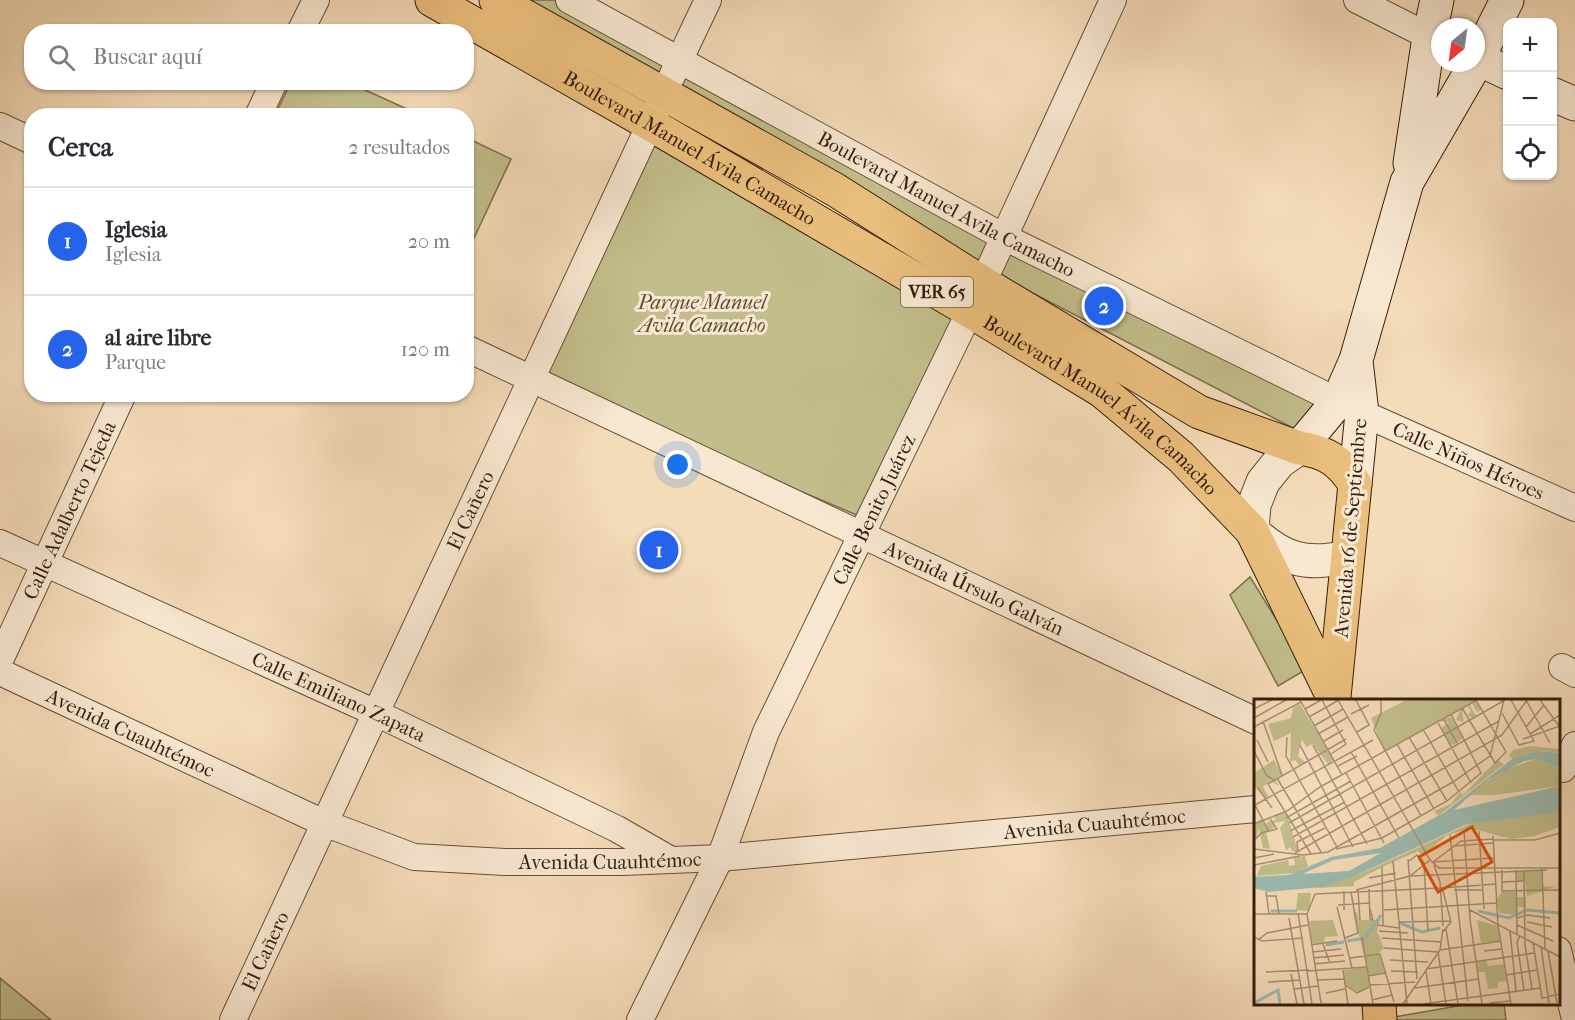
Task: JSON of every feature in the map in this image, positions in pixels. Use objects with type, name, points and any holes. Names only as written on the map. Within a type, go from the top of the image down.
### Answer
[{"type":"main road","name":"Boulevard Manuel Ávila Camacho","points":[[432,0],[650,124],[1199,412],[1299,448],[1316,450],[1331,457],[1345,470],[1355,484]]},
{"type":"main road","name":"Boulevard Manuel Ávila Camacho","points":[[496,0],[834,189],[1102,391],[1181,457],[1252,531],[1334,699]]},
{"type":"main road","points":[[1436,18],[1437,0]]},
{"type":"main road","name":"Avenida 16 de Septiembre","points":[[1485,43],[1507,0]]},
{"type":"main road","points":[[1407,183],[1431,60]]},
{"type":"main road","points":[[1485,64],[1505,72]]},
{"type":"main road","name":"Avenida 16 de Septiembre","points":[[1334,699],[1355,484],[1350,407],[1356,360],[1407,183],[1470,72]]},
{"type":"main road","points":[[1557,96],[1575,104]]},
{"type":"main road","name":"Avenida 16 de Septiembre","points":[[1299,448],[1350,407]]},
{"type":"main road","points":[[1299,448],[1279,462],[1263,482],[1254,505],[1252,531],[1267,545],[1286,555],[1306,561],[1327,561],[1347,557]]},
{"type":"main road","points":[[1379,1005],[1380,1020]]},
{"type":"street","points":[[304,24],[316,0]]},
{"type":"street","name":"Boulevard Manuel Avila Camacho","points":[[569,0],[1004,237],[1350,407]]},
{"type":"street","name":"El Cañero","points":[[233,1020],[708,0]]},
{"type":"street","name":"Calle Benito Juárez","points":[[640,1020],[720,858],[766,732],[977,297],[1113,0]]},
{"type":"street","points":[[1357,0],[1431,38]]},
{"type":"street","points":[[262,108],[270,90]]},
{"type":"street","points":[[0,126],[24,137]]},
{"type":"street","name":"Avenida Úrsulo Galván","points":[[474,352],[1254,721]]},
{"type":"street","name":"Calle Adalberto Tejeda","points":[[0,660],[119,402]]},
{"type":"street","name":"Calle Niños Héroes","points":[[1350,407],[1575,508]]},
{"type":"street","name":"Calle Emiliano Zapata","points":[[0,543],[376,713],[617,829],[672,860]]},
{"type":"street","name":"Avenida Cuauhtémoc","points":[[0,672],[324,823],[414,857],[505,862],[623,862],[720,858],[1254,809]]},
{"type":"street","points":[[1566,768],[1575,745]]},
{"type":"street","points":[[1560,958],[1575,1019]]},
{"type":"green space","points":[[502,0],[566,0],[676,60],[663,86]]},
{"type":"green space","points":[[682,66],[1001,238],[986,268],[670,90]]},
{"type":"green space","points":[[287,90],[365,90],[405,108],[278,108]]},
{"type":"green space","name":"Parque Manuel Avila Camacho","points":[[647,138],[960,315],[866,519],[532,377]]},
{"type":"green space","points":[[474,141],[511,159],[474,238]]},
{"type":"green space","points":[[1005,239],[1318,401],[1295,429],[990,271]]},
{"type":"green space","points":[[1250,577],[1307,669],[1278,686],[1230,595]]},
{"type":"green space","points":[[0,978],[51,1020],[0,1020]]},
{"type":"green space","points":[[1463,1005],[1504,1005],[1506,1020],[1395,1020],[1394,1017]]},
{"type":"place","name":"al aire libre","points":[[1104,306]]},
{"type":"place","name":"Iglesia","points":[[659,550]]}]
